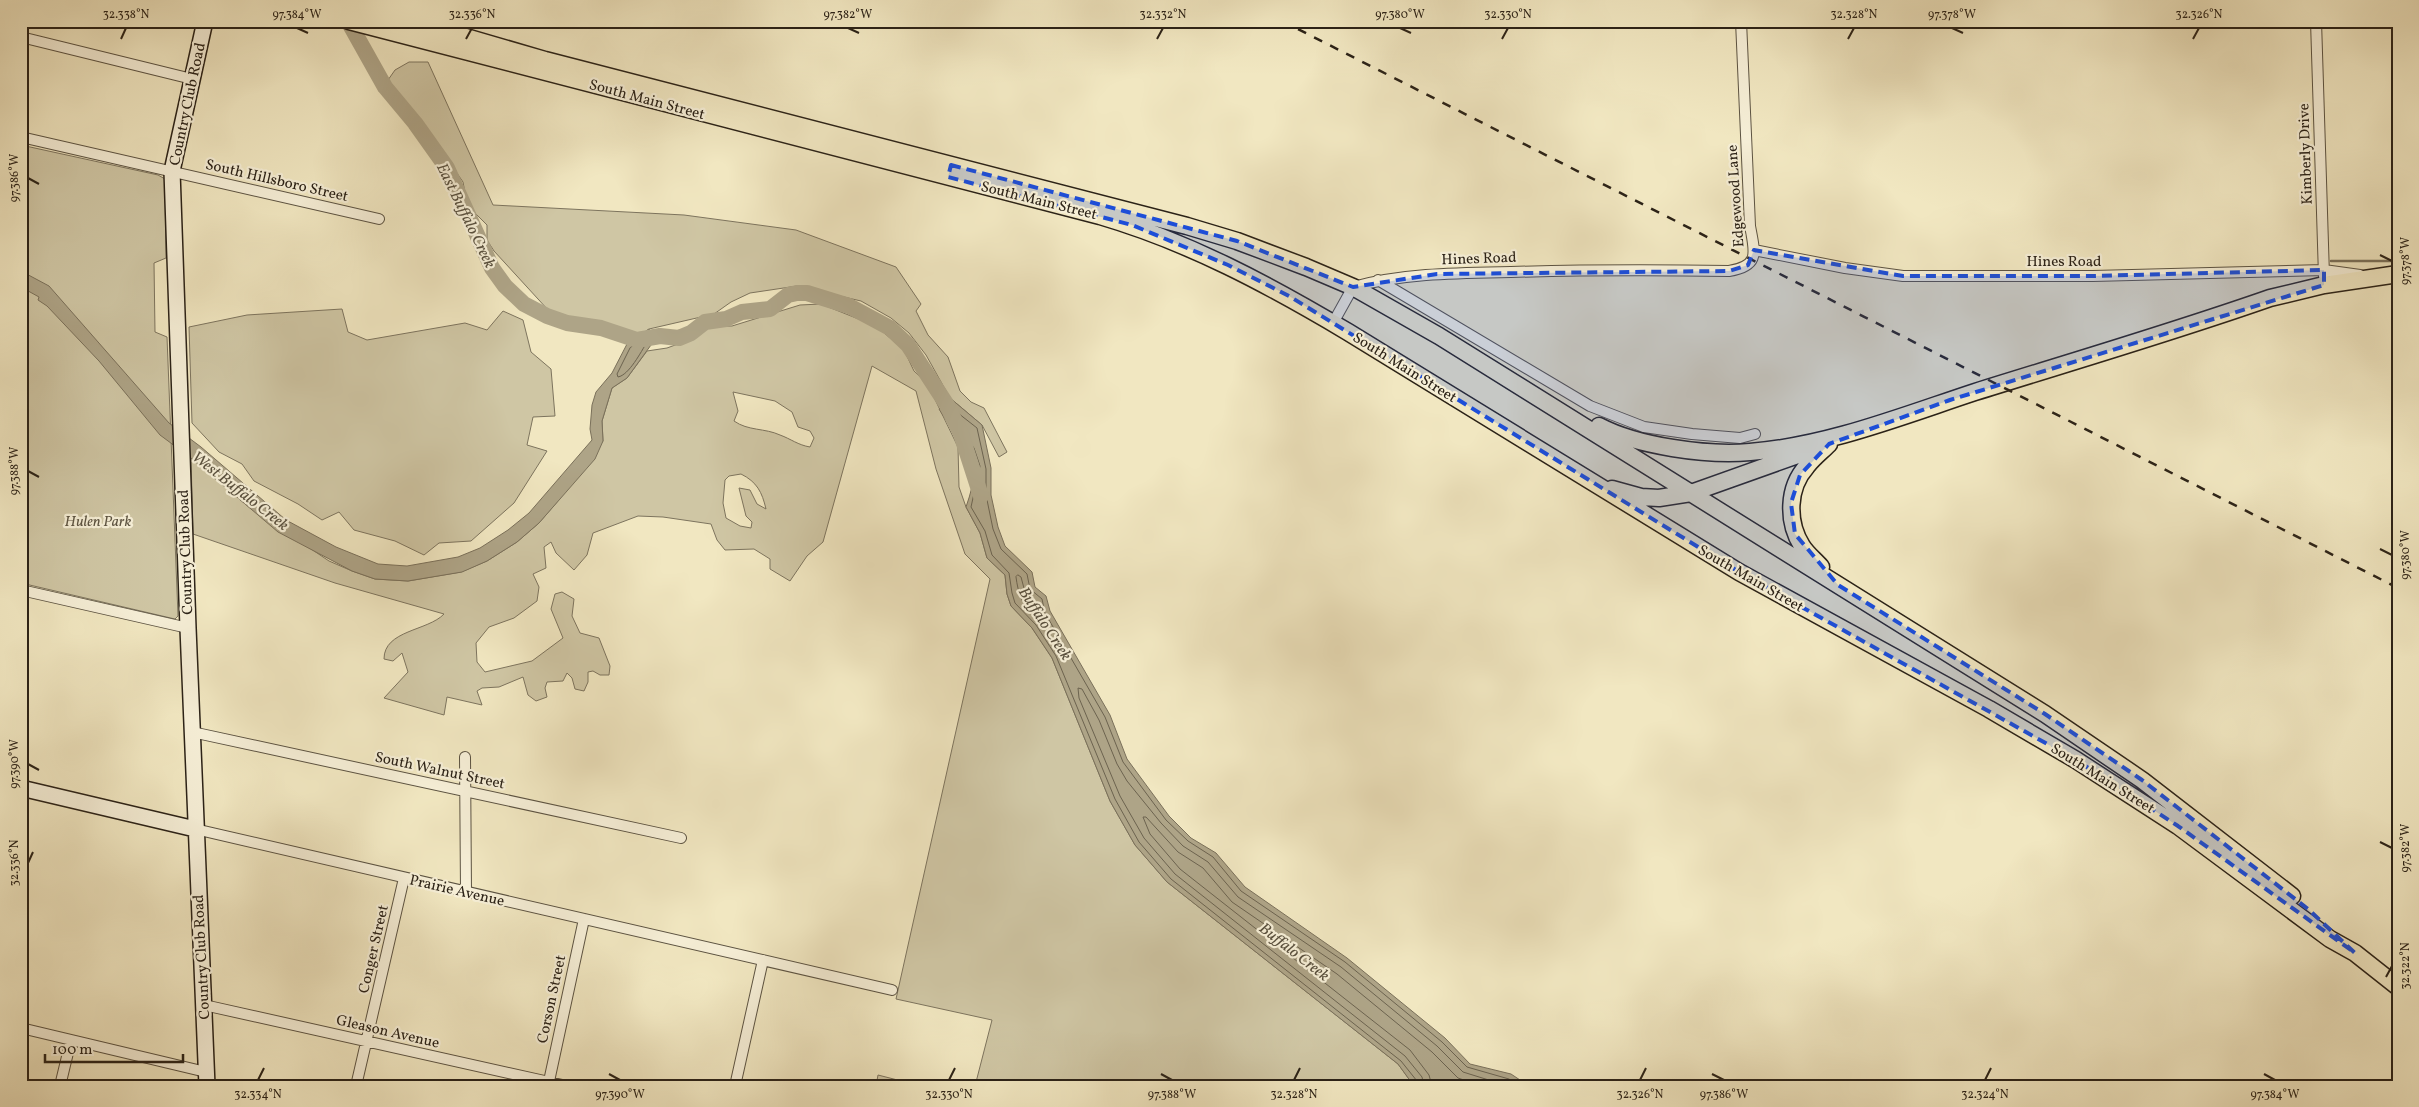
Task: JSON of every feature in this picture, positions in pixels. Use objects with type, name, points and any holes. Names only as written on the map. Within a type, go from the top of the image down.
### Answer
[{"type":"main road","name":"Country Club Road","points":[[205,21],[172,171],[192,732],[207,1079]]},
{"type":"main road","name":"South Main Street","points":[[350,21],[432,35],[545,60],[949,171],[1100,216],[1163,237],[1228,264],[1333,323],[1740,572],[1989,709],[2076,760],[2186,831],[2330,939],[2355,953],[2398,987]]},
{"type":"main road","name":"South Main Street","points":[[411,21],[432,35]]},
{"type":"main road","name":"South Main Street","points":[[949,171],[1237,241],[1352,287],[1439,336],[2045,714],[2142,780],[2308,909],[2335,931],[2355,953]]},
{"type":"main road","points":[[1562,412],[1616,434],[1660,446],[1748,452],[1810,442],[1901,417],[2329,279],[2398,274]]},
{"type":"main road","points":[[1596,485],[1641,496],[1659,498],[1691,493],[1873,430],[1901,417]]},
{"type":"main road","points":[[1829,444],[1800,475],[1791,503],[1794,526],[1799,541],[1838,585]]},
{"type":"main road","name":"Prairie Avenue","points":[[21,788],[196,829]]},
{"type":"street","name":"Edgewood Lane","points":[[1647,270],[1728,271],[1741,269],[1753,260],[1754,250],[1750,226],[1741,21]]},
{"type":"street","name":"Kimberly Drive","points":[[2316,21],[2329,279]]},
{"type":"street","points":[[21,37],[192,78]]},
{"type":"street","name":"South Hillsboro Street","points":[[21,137],[379,219]]},
{"type":"street","name":"Hines Road","points":[[1754,250],[1845,268],[1903,276],[2329,279]]},
{"type":"street","name":"Hines Road","points":[[1352,287],[1378,280],[1437,274],[1647,270]]},
{"type":"street","points":[[1378,280],[1590,406],[1644,427],[1740,438],[1755,434]]},
{"type":"street","points":[[1333,323],[1352,287]]},
{"type":"street","points":[[21,590],[188,628]]},
{"type":"street","name":"South Walnut Street","points":[[192,732],[681,838]]},
{"type":"street","points":[[465,757],[466,891]]},
{"type":"street","name":"Prairie Avenue","points":[[196,829],[892,990]]},
{"type":"street","name":"Conger Street","points":[[356,1086],[404,878]]},
{"type":"street","name":"Corson Street","points":[[548,1084],[584,919]]},
{"type":"street","points":[[735,1086],[763,960]]},
{"type":"street","name":"Gleason Avenue","points":[[204,1005],[548,1084],[567,1086]]},
{"type":"street","points":[[21,1028],[71,1040],[207,1079]]},
{"type":"street","points":[[60,1086],[71,1040]]},
{"type":"highlighted area","points":[[951,165],[1237,241],[1353,287],[1437,274],[1729,271],[1748,265],[1754,250],[1903,276],[2093,276],[2324,270],[2324,285],[1950,400],[1829,444],[1800,475],[1791,503],[1795,534],[1838,585],[2045,714],[2142,780],[2308,909],[2355,953],[2178,826],[2076,760],[1739,572],[1289,296],[1228,265],[1132,225],[948,177]]},
{"type":"green space","points":[[409,62],[428,62],[493,205],[684,215],[796,230],[896,267],[921,304],[916,311],[928,335],[948,357],[960,391],[971,402],[984,408],[1007,452],[999,457],[982,425],[950,398],[926,355],[909,333],[891,318],[861,301],[797,286],[750,293],[731,302],[714,314],[649,329],[641,335],[622,328],[549,311],[494,251],[487,240],[487,225],[475,213],[466,198],[463,182],[422,122],[407,108],[388,80],[395,70]]},
{"type":"green space","name":"Hulen Park","points":[[21,145],[158,175],[165,179],[166,258],[154,263],[155,332],[167,337],[178,616],[175,619],[21,583]]},
{"type":"green space","points":[[821,304],[876,326],[904,350],[914,371],[927,383],[958,447],[959,487],[966,507],[980,533],[987,558],[1005,575],[1007,594],[1011,606],[1032,628],[1052,658],[1110,801],[1135,845],[1167,882],[1398,1064],[1414,1086],[975,1086],[992,1020],[896,999],[990,579],[965,554],[936,469],[916,391],[872,366],[823,542],[807,556],[790,581],[770,569],[770,559],[754,549],[725,550],[717,540],[711,524],[663,517],[638,516],[593,533],[587,555],[574,570],[556,553],[551,542],[544,547],[546,568],[533,574],[539,587],[537,601],[514,618],[489,627],[476,643],[477,662],[485,672],[532,661],[563,638],[551,609],[555,594],[562,592],[574,599],[572,616],[580,633],[599,638],[610,666],[609,675],[600,675],[593,671],[588,672],[588,682],[584,691],[575,689],[572,678],[567,673],[563,681],[547,682],[545,688],[547,697],[536,701],[528,695],[523,677],[499,687],[482,688],[477,691],[482,705],[447,697],[444,715],[384,698],[408,672],[402,653],[393,661],[384,659],[386,649],[391,642],[399,636],[437,620],[444,614],[335,583],[193,534],[191,458],[250,508],[329,561],[352,571],[375,579],[408,581],[461,572],[487,561],[517,542],[539,523],[557,502],[603,441],[602,421],[612,388],[627,378],[647,351],[667,348],[689,340],[712,326],[732,326],[800,305]],"holes":[[[733,392],[775,401],[792,412],[798,427],[810,431],[814,438],[810,447],[774,433],[745,426],[734,421],[738,411]],[[741,474],[751,480],[758,488],[766,509],[757,504],[750,490],[739,488],[746,516],[752,522],[751,528],[740,526],[726,518],[723,503],[725,480],[729,476]]]},
{"type":"green space","points":[[342,309],[348,332],[367,340],[465,323],[487,330],[503,311],[523,320],[531,352],[551,369],[555,416],[533,417],[527,445],[547,451],[514,503],[471,541],[439,543],[424,555],[395,541],[354,530],[339,512],[322,520],[298,504],[254,481],[242,464],[219,452],[192,423],[189,327],[247,315]]},
{"type":"green space","points":[[878,1075],[921,1086],[876,1086]]},
{"type":"water","name":"West Buffalo Creek","points":[[21,271],[49,286],[169,423],[201,447],[286,520],[336,547],[378,564],[407,566],[458,557],[480,548],[508,530],[529,513],[592,440],[590,429],[592,405],[596,392],[612,373],[627,344],[649,329],[654,336],[651,345],[627,378],[612,388],[602,421],[603,441],[595,459],[539,523],[517,542],[487,561],[462,572],[408,581],[375,579],[352,571],[278,532],[191,458],[160,435],[99,361],[47,306],[38,300],[39,297],[21,287]]},
{"type":"water","name":"Buffalo Creek","points":[[950,398],[982,425],[991,468],[991,495],[998,527],[1005,546],[1032,572],[1035,587],[1046,596],[1050,611],[1110,715],[1127,759],[1169,816],[1191,838],[1216,853],[1245,887],[1347,958],[1445,1038],[1470,1064],[1511,1074],[1529,1086],[1414,1086],[1398,1064],[1167,882],[1135,845],[1110,801],[1052,658],[1032,628],[1011,606],[1007,594],[1005,575],[987,558],[980,533],[966,507],[974,474],[970,453],[939,409]]},
{"type":"waterway","name":"East Buffalo Creek","points":[[348,21],[385,87],[415,123],[447,168],[492,268],[505,286],[524,304],[547,316],[567,323],[601,328],[637,340],[660,336],[679,338],[691,333],[705,322],[726,319],[742,312],[770,309],[788,295],[797,293],[807,293],[849,306],[890,328],[908,345],[947,405],[961,434],[981,496]]},
{"type":"waterway","points":[[2331,261],[2398,261]]},
{"type":"railway","points":[[1282,21],[2398,588]]}]
